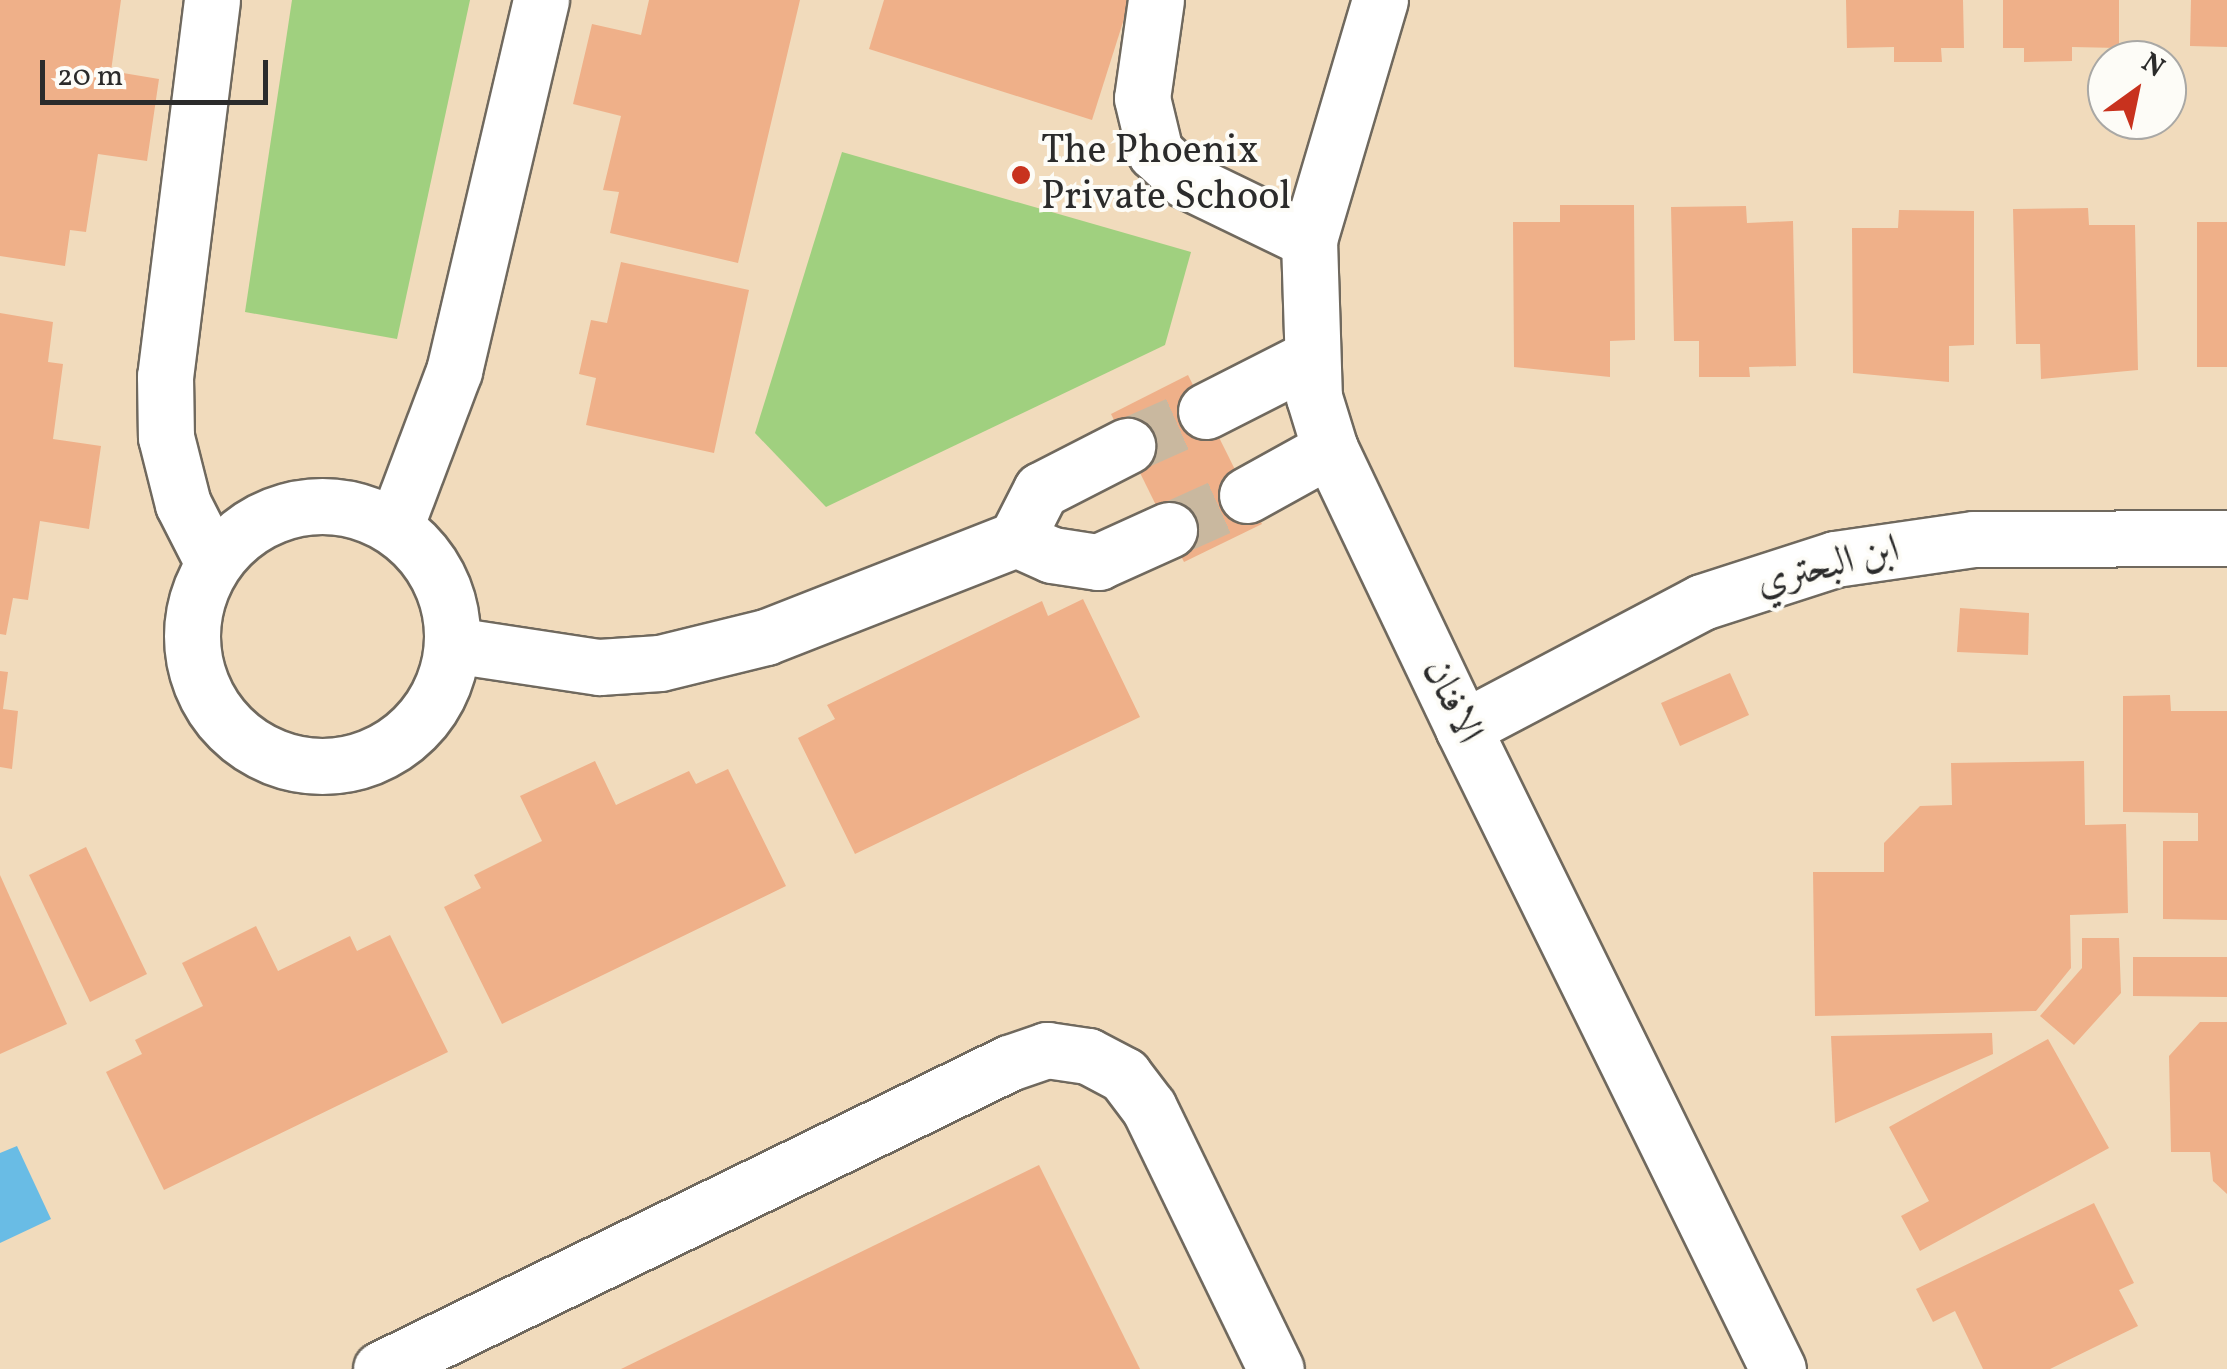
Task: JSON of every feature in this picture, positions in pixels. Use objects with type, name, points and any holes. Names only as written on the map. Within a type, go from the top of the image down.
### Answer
[{"type":"street","points":[[212,0],[165,376],[166,437],[183,504],[213,563]]},
{"type":"street","points":[[395,527],[454,371],[541,0]]},
{"type":"street","points":[[1156,0],[1142,98],[1155,152],[1185,180],[1309,240]]},
{"type":"street","name":"الافنان","points":[[1380,0],[1309,240],[1310,358],[1330,449],[1778,1369]]},
{"type":"street","points":[[1206,411],[1310,358]]},
{"type":"street","points":[[453,644],[599,667],[660,663],[766,637],[1016,539],[1041,490],[1127,446]]},
{"type":"street","points":[[1247,495],[1330,449]]},
{"type":"street","points":[[340,506],[395,527],[439,578],[451,610],[453,644],[432,709],[381,754],[314,766],[280,760],[249,744],[204,694],[191,626],[213,563],[256,522],[296,508],[340,506]]},
{"type":"street","points":[[1016,539],[1052,555],[1098,562],[1168,530]]},
{"type":"street","name":"ابن البحتري","points":[[1463,728],[1702,602],[1835,559],[1974,539],[2227,538]]},
{"type":"street","points":[[380,1369],[1009,1062],[1047,1050],[1088,1056],[1124,1076],[1149,1108],[1276,1369]]},
{"type":"green space","points":[[292,0],[470,0],[397,339],[245,312]]},
{"type":"green space","points":[[842,152],[1191,252],[1165,345],[826,507],[755,433]]},
{"type":"water","points":[[17,1146],[51,1219],[0,1243],[0,1153]]},
{"type":"building","points":[[0,0],[121,0],[111,71],[159,79],[147,161],[98,154],[86,232],[70,230],[65,266],[0,256]]},
{"type":"building","points":[[649,0],[800,0],[738,263],[610,233],[619,192],[603,190],[621,116],[573,104],[592,24],[641,35]]},
{"type":"building","points":[[884,0],[1130,0],[1092,120],[869,49]]},
{"type":"building","points":[[1846,0],[1963,0],[1964,48],[1941,48],[1942,62],[1894,62],[1894,47],[1847,48]]},
{"type":"building","points":[[2003,0],[2119,0],[2119,40],[2087,40],[2087,47],[2072,47],[2072,61],[2024,62],[2024,48],[2003,48]]},
{"type":"building","points":[[2191,0],[2227,0],[2227,47],[2190,46]]},
{"type":"building","points":[[1560,205],[1634,205],[1635,340],[1610,341],[1610,377],[1514,367],[1513,222],[1560,222]]},
{"type":"building","points":[[1746,206],[1747,223],[1793,221],[1796,366],[1749,367],[1750,377],[1699,377],[1699,341],[1674,341],[1671,207]]},
{"type":"building","points":[[2088,208],[2089,225],[2135,225],[2138,370],[2041,379],[2040,344],[2016,344],[2013,209]]},
{"type":"building","points":[[1899,210],[1974,211],[1974,345],[1949,346],[1949,382],[1853,373],[1852,228],[1898,228]]},
{"type":"building","points":[[2197,222],[2227,222],[2227,367],[2197,367]]},
{"type":"building","points":[[621,262],[749,290],[714,453],[586,425],[596,378],[579,374],[591,320],[607,323]]},
{"type":"building","points":[[0,313],[53,322],[48,362],[63,364],[53,439],[101,446],[89,529],[40,521],[28,600],[13,598],[6,635],[0,634]]},
{"type":"building","points":[[1188,375],[1262,524],[1184,562],[1111,414]]},
{"type":"building","points":[[1083,599],[1140,717],[855,854],[798,738],[835,719],[827,705],[1042,601],[1048,616]]},
{"type":"building","points":[[1960,608],[2029,613],[2028,655],[1957,652]]},
{"type":"building","points":[[0,671],[8,672],[3,709],[18,711],[12,769],[0,767]]},
{"type":"building","points":[[1730,673],[1749,715],[1680,746],[1661,703]]},
{"type":"building","points":[[2170,695],[2171,711],[2227,711],[2227,920],[2163,919],[2163,841],[2198,841],[2198,813],[2123,812],[2123,696]]},
{"type":"building","points":[[595,761],[616,805],[689,771],[696,784],[728,769],[786,886],[502,1024],[444,907],[481,888],[474,875],[542,841],[520,796]]},
{"type":"building","points":[[2084,761],[2085,825],[2126,824],[2128,913],[2070,915],[2071,968],[2036,1011],[1815,1016],[1813,872],[1884,872],[1884,843],[1920,806],[1952,805],[1951,763]]},
{"type":"building","points":[[86,847],[147,974],[90,1002],[29,875]]},
{"type":"building","points":[[0,875],[67,1024],[0,1054]]},
{"type":"building","points":[[256,926],[278,971],[350,936],[357,951],[390,935],[448,1052],[164,1190],[106,1072],[142,1054],[135,1040],[203,1006],[182,963]]},
{"type":"building","points":[[2082,938],[2119,938],[2121,993],[2074,1045],[2040,1016],[2082,968]]},
{"type":"building","points":[[2133,957],[2227,957],[2227,997],[2133,996]]},
{"type":"building","points":[[2200,1022],[2227,1022],[2227,1194],[2213,1181],[2210,1152],[2171,1152],[2169,1056]]},
{"type":"building","points":[[1992,1033],[1993,1054],[1835,1123],[1831,1036]]},
{"type":"building","points":[[2048,1039],[2109,1148],[1920,1251],[1901,1216],[1929,1201],[1889,1127]]},
{"type":"building","points":[[1039,1165],[1140,1369],[621,1369]]},
{"type":"building","points":[[2094,1203],[2134,1283],[2119,1290],[2138,1326],[2050,1369],[1983,1369],[1955,1311],[1933,1322],[1916,1289]]},
{"type":"tunnel","points":[[1127,446],[1206,411]]},
{"type":"tunnel","points":[[1169,530],[1247,495]]},
{"type":"place","name":"The Phoenix Private School","points":[[1021,175]]}]
